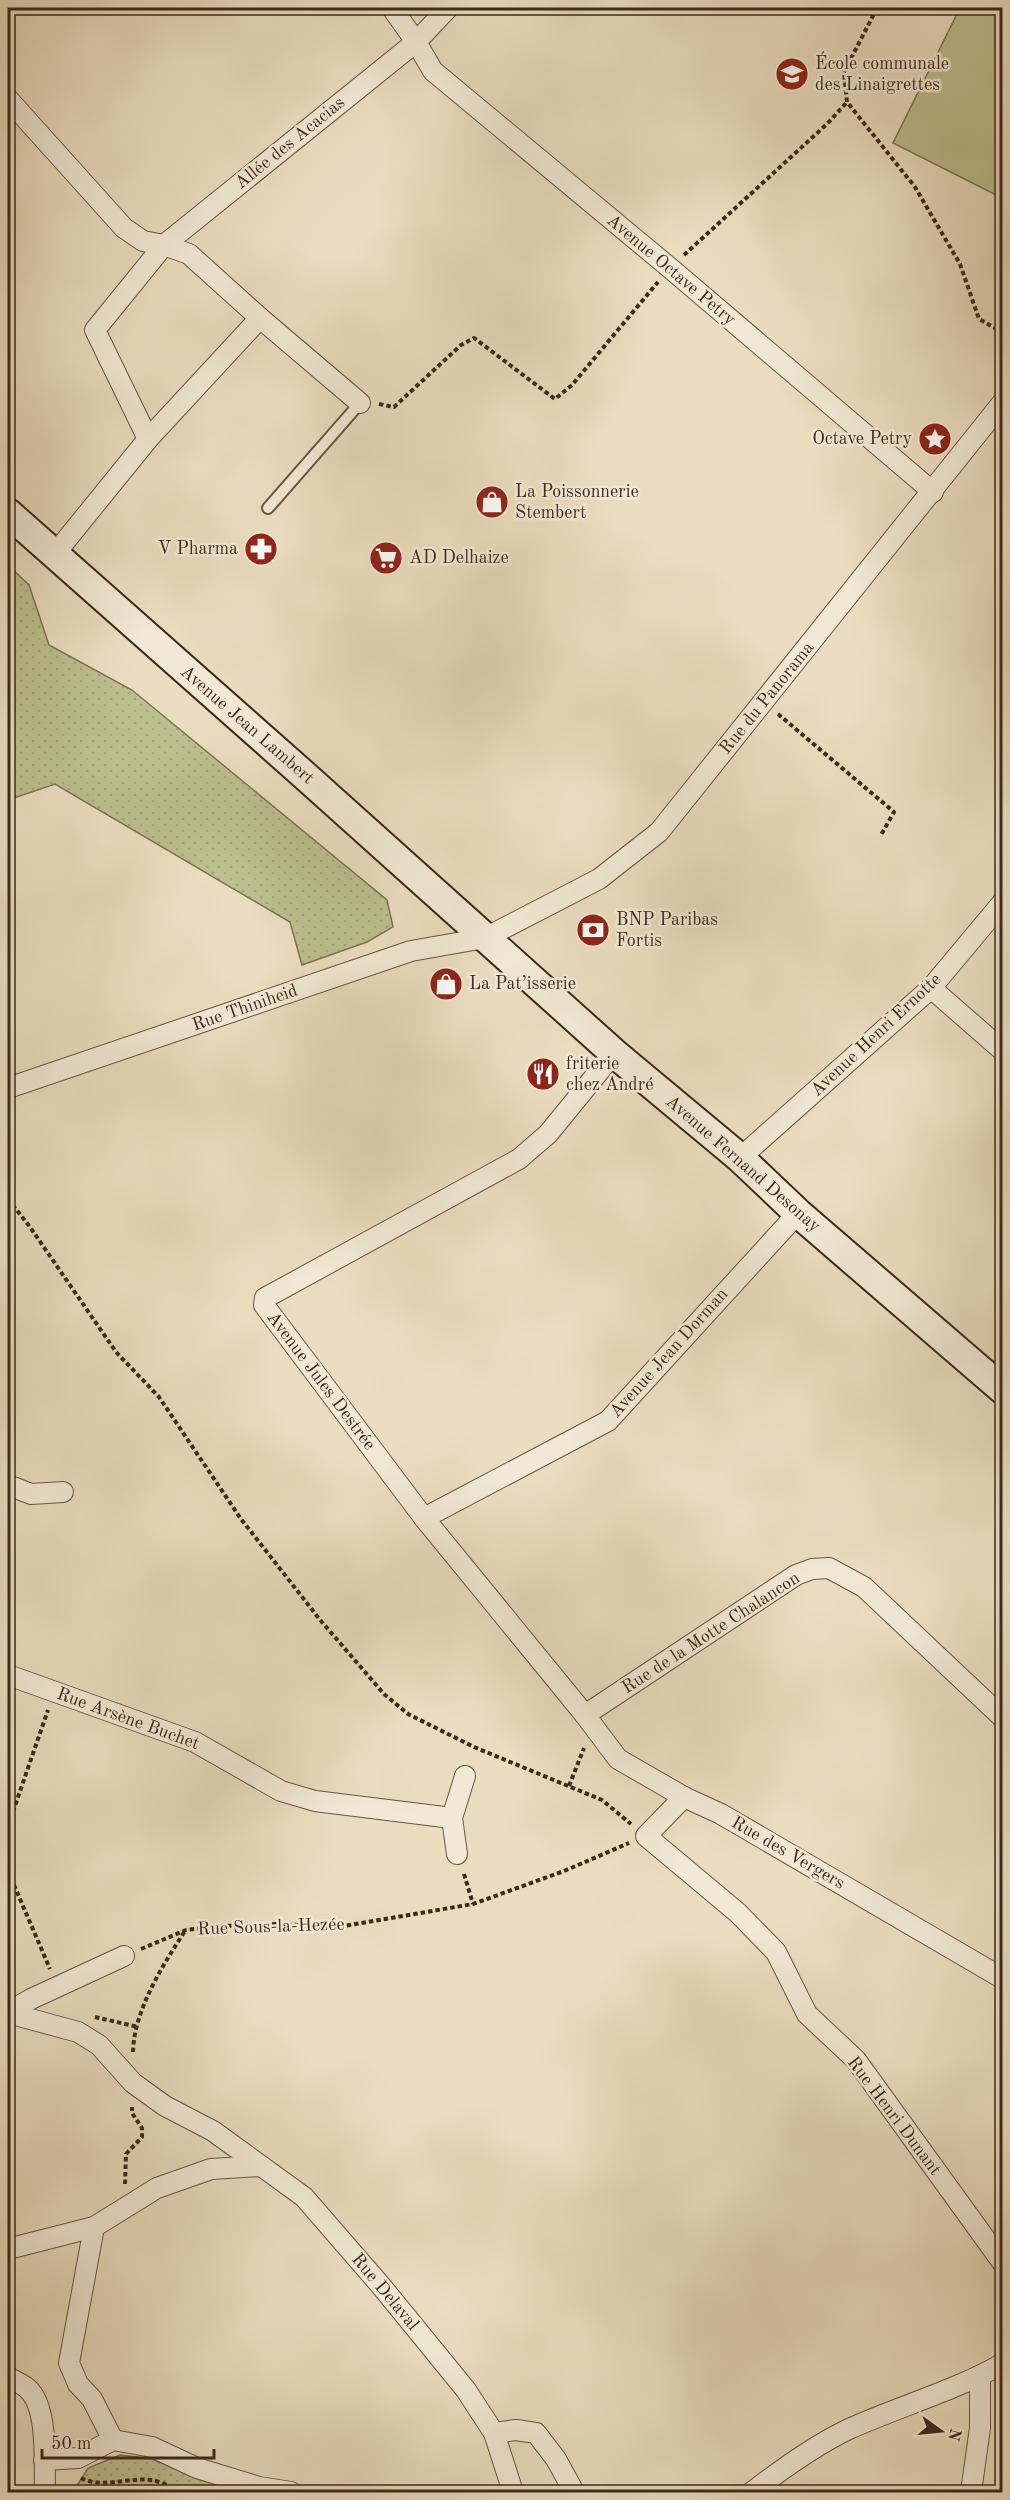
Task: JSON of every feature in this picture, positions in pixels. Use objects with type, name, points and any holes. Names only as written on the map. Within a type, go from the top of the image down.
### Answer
[{"type":"main road","name":"Avenue Jean Lambert","points":[[8,513],[485,938]]},
{"type":"main road","name":"Avenue Fernand Desonay","points":[[485,938],[614,1053],[740,1158],[798,1213],[1002,1389]]},
{"type":"street","name":"Avenue Octave Petry","points":[[392,8],[433,71],[670,268],[933,492]]},
{"type":"street","points":[[416,42],[448,8]]},
{"type":"street","name":"Allée des Acacias","points":[[148,439],[95,330],[164,245],[416,42]]},
{"type":"street","points":[[8,99],[124,228],[143,241],[164,245],[189,254],[360,403]]},
{"type":"street","points":[[54,555],[148,439],[260,318]]},
{"type":"street","name":"Rue du Panorama","points":[[485,938],[599,879],[659,832],[1002,404]]},
{"type":"street","name":"Avenue Henri Ernotte","points":[[740,1158],[931,988],[1002,903]]},
{"type":"street","name":"Rue Thiniheid","points":[[8,1088],[411,951],[485,938]]},
{"type":"street","points":[[931,988],[1002,1050]]},
{"type":"street","name":"Avenue Jules Destrée","points":[[585,1715],[424,1518],[264,1305],[265,1298],[519,1159],[548,1134],[614,1053]]},
{"type":"street","name":"Avenue Jean Dorman","points":[[424,1518],[608,1421],[798,1213]]},
{"type":"street","points":[[8,1485],[31,1494],[63,1492]]},
{"type":"street","name":"Rue de la Motte Chalancon","points":[[585,1715],[796,1575],[812,1569],[829,1568],[864,1587],[1002,1717]]},
{"type":"street","name":"Rue Arsène Buchet","points":[[8,1675],[195,1742],[281,1791],[315,1801],[452,1818]]},
{"type":"street","name":"Rue des Vergers","points":[[585,1715],[618,1759],[684,1797],[721,1814],[1000,1971]]},
{"type":"street","points":[[457,1854],[452,1818],[465,1776]]},
{"type":"street","points":[[646,1836],[684,1797]]},
{"type":"street","name":"Rue Henri Dunant","points":[[646,1836],[738,1913],[776,1952],[807,2014],[856,2060],[1002,2262]]},
{"type":"street","points":[[8,2012],[57,1986],[124,1956]]},
{"type":"street","name":"Rue Delaval","points":[[8,2012],[78,2032],[99,2045],[133,2083],[165,2106],[213,2131],[304,2197],[466,2390],[494,2433],[513,2493]]},
{"type":"street","points":[[8,2249],[94,2227],[157,2188],[212,2169],[261,2166]]},
{"type":"street","points":[[94,2227],[69,2363],[78,2384],[92,2398],[113,2440]]},
{"type":"street","points":[[752,2493],[784,2468],[847,2430],[980,2377],[1002,2364]]},
{"type":"street","points":[[8,2377],[28,2389],[38,2403],[42,2421],[45,2493]]},
{"type":"street","points":[[971,2493],[980,2428],[980,2377]]},
{"type":"street","points":[[494,2433],[516,2430],[536,2433],[556,2459],[574,2493]]},
{"type":"street","points":[[44,2460],[78,2458],[113,2440],[152,2447],[197,2468],[259,2487],[291,2493]]},
{"type":"lane","points":[[268,508],[360,403]]},
{"type":"path","points":[[877,8],[844,72],[847,102],[915,186],[960,264],[979,319],[1002,332]]},
{"type":"path","points":[[360,403],[394,407],[461,345],[474,338],[555,399],[572,385],[670,268],[724,220],[847,102]]},
{"type":"path","points":[[764,701],[894,812],[881,835]]},
{"type":"path","points":[[8,1199],[30,1227],[116,1352],[159,1397],[241,1519],[321,1621],[384,1694],[408,1714],[474,1747],[602,1800],[646,1836]]},
{"type":"path","points":[[8,1826],[54,1691]]},
{"type":"path","points":[[569,1786],[584,1749],[585,1715]]},
{"type":"path","name":"Rue Sous-la-Hezée","points":[[124,1956],[186,1930],[277,1924],[338,1927],[473,1904],[564,1871],[646,1836]]},
{"type":"path","points":[[457,1854],[473,1904]]},
{"type":"path","points":[[8,1871],[57,1986]]},
{"type":"path","points":[[133,2083],[133,2044],[152,1982],[186,1930]]},
{"type":"path","points":[[125,2177],[126,2154],[142,2137],[142,2128],[132,2113]]},
{"type":"path","points":[[44,2460],[96,2484],[133,2480],[156,2481],[181,2493]]},
{"type":"green space","points":[[960,8],[1002,8],[1002,198],[893,143]]},
{"type":"green space","points":[[8,565],[29,585],[49,645],[132,690],[387,900],[393,927],[367,942],[302,965],[290,922],[55,784],[8,800]]},
{"type":"green space","points":[[120,2455],[152,2459],[206,2481],[249,2492],[73,2492],[88,2468]]},
{"type":"place","name":"École communale des Linaigrettes","points":[[792,74]]},
{"type":"place","name":"Octave Petry","points":[[935,439]]},
{"type":"place","name":"La Poissonnerie Stembert","points":[[492,502]]},
{"type":"place","name":"V Pharma","points":[[261,549]]},
{"type":"place","name":"AD Delhaize","points":[[386,558]]},
{"type":"place","name":"BNP Paribas Fortis","points":[[593,930]]},
{"type":"place","name":"La Pat’isserie","points":[[446,984]]},
{"type":"place","name":"friterie chez André","points":[[543,1074]]}]
